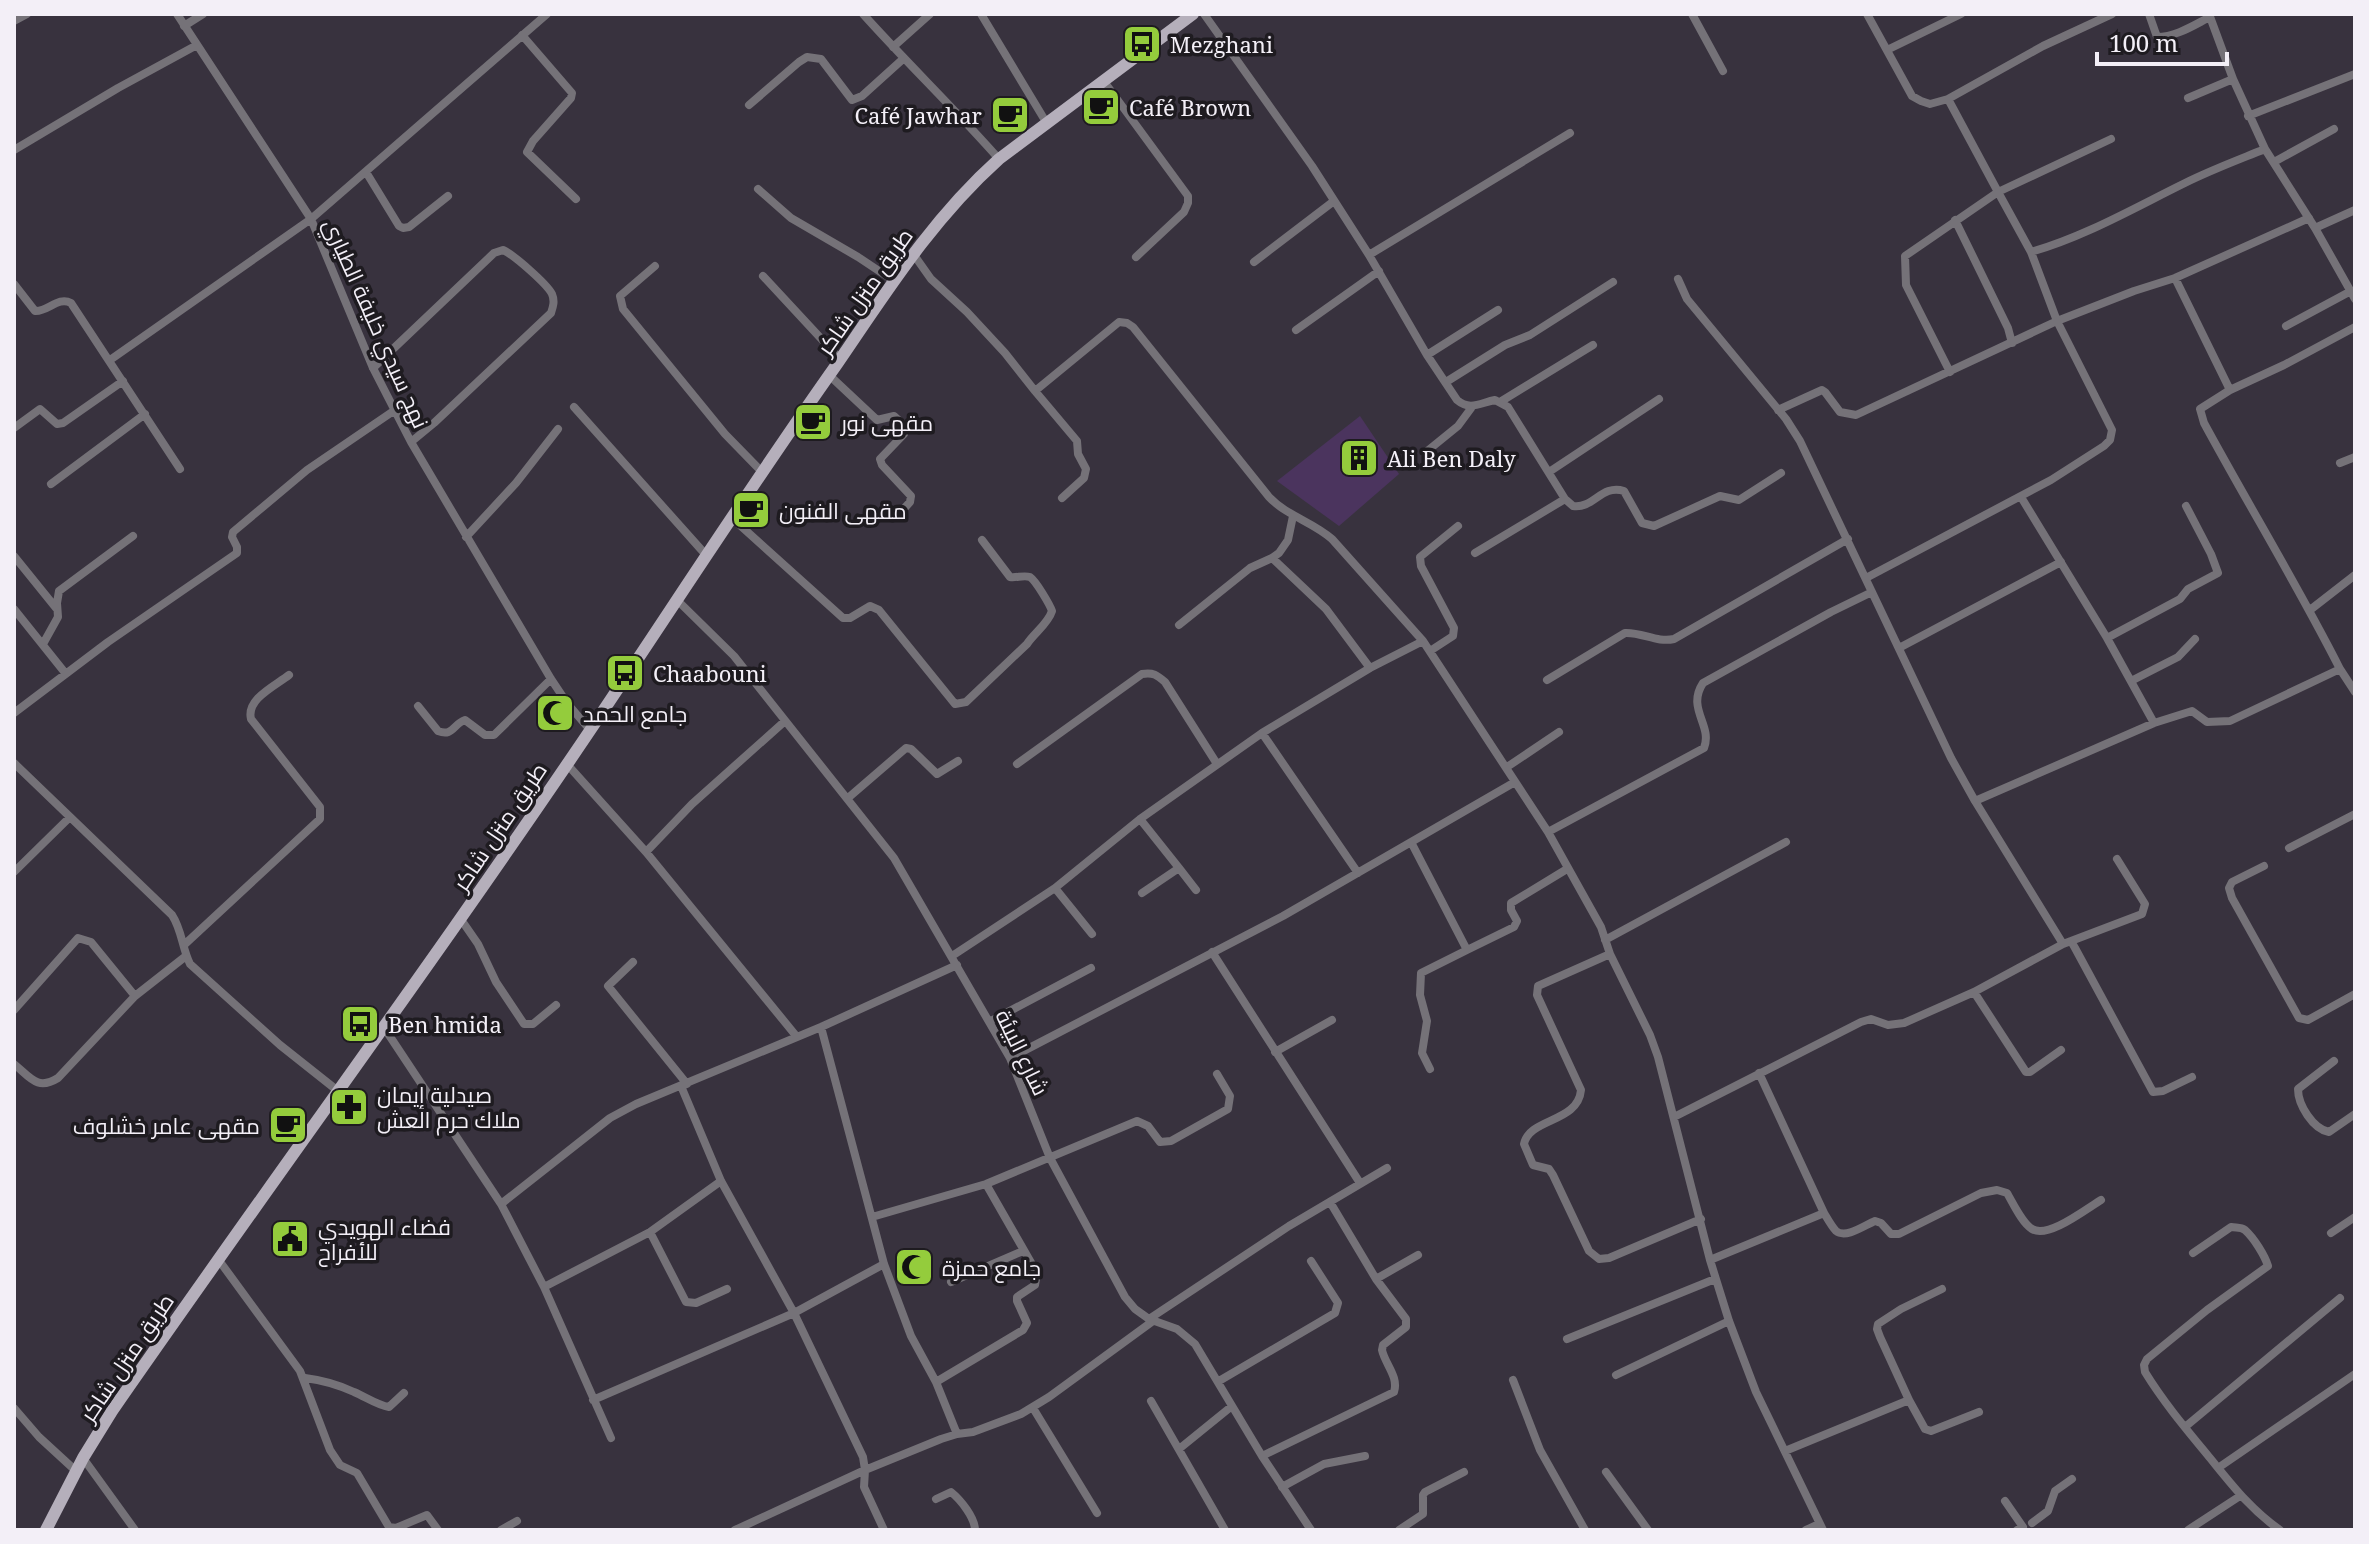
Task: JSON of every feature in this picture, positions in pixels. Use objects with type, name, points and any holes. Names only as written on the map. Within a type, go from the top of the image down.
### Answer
[{"type":"main road","name":"طريق منزل شاكر","points":[[46,1530],[83,1458],[112,1411],[460,918],[894,281],[950,207],[999,159],[1193,14]]},
{"type":"street","points":[[14,21],[27,14]]},
{"type":"street","name":"نهج سيدي خليفة الطياري","points":[[177,14],[311,219],[373,368],[411,442],[551,679],[590,730]]},
{"type":"street","points":[[184,26],[203,14]]},
{"type":"street","points":[[110,360],[311,219],[547,14]]},
{"type":"street","points":[[863,14],[999,159]]},
{"type":"street","points":[[893,47],[930,14]]},
{"type":"street","points":[[981,14],[1046,122]]},
{"type":"street","points":[[1204,14],[1334,201],[1457,400],[1472,407],[1500,402],[1593,345]]},
{"type":"street","points":[[1692,14],[1723,71]]},
{"type":"street","points":[[1867,14],[1912,96],[1930,104],[1948,99],[2043,46],[2112,14]]},
{"type":"street","points":[[1887,50],[1961,14]]},
{"type":"street","points":[[2149,14],[2157,37],[2161,38],[2210,16],[2248,116],[2353,295],[2286,326]]},
{"type":"street","points":[[522,35],[572,93],[527,152],[576,199]]},
{"type":"street","points":[[14,150],[197,45]]},
{"type":"street","points":[[749,105],[807,57],[821,59],[852,100],[862,96],[903,59]]},
{"type":"street","points":[[2248,116],[2355,74]]},
{"type":"street","points":[[2188,98],[2233,79]]},
{"type":"street","points":[[1103,80],[1188,196],[1184,212],[1136,257]]},
{"type":"street","points":[[1866,578],[2051,480],[2104,446],[2112,430],[2057,321],[2031,252],[1948,99]]},
{"type":"street","points":[[2274,162],[2334,129]]},
{"type":"street","points":[[1369,255],[1570,133]]},
{"type":"street","points":[[1950,372],[1906,285],[1905,256],[1998,192],[2111,139]]},
{"type":"street","points":[[2031,252],[2062,243],[2187,182],[2265,149]]},
{"type":"street","points":[[366,172],[403,228],[409,227],[448,196]]},
{"type":"street","points":[[758,189],[791,218],[894,281]]},
{"type":"street","points":[[1254,262],[1334,201]]},
{"type":"street","points":[[2315,228],[2355,210]]},
{"type":"street","points":[[1778,410],[1820,390],[1840,412],[1856,415],[2057,321],[2175,278],[2309,218]]},
{"type":"street","points":[[1955,220],[2008,328],[2012,343]]},
{"type":"street","points":[[373,368],[494,253],[503,250],[515,256],[552,293],[554,304],[551,313],[411,442]]},
{"type":"street","points":[[914,255],[931,279],[967,312],[1077,441],[1078,454],[1086,469],[1084,478],[1062,498]]},
{"type":"street","points":[[655,266],[620,296],[623,309],[725,434],[762,472]]},
{"type":"street","points":[[1296,330],[1379,271]]},
{"type":"street","points":[[763,276],[840,359]]},
{"type":"street","points":[[2175,278],[2230,390]]},
{"type":"street","points":[[1678,279],[1687,299],[1800,441],[1951,758],[1975,801],[2067,942],[2153,1092],[2163,1091],[2192,1077]]},
{"type":"street","points":[[1446,382],[1505,345],[1530,335],[1613,282]]},
{"type":"street","points":[[14,284],[35,311],[58,302],[71,303],[180,469]]},
{"type":"street","points":[[1427,355],[1498,310]]},
{"type":"street","points":[[1035,391],[1112,327],[1119,322],[1127,323],[1269,497],[1293,516],[1332,539],[1430,651],[1548,832],[1601,927],[1610,954],[1650,1035],[1729,1321],[1756,1392],[1821,1527],[1806,1530]]},
{"type":"street","points":[[2354,690],[2200,416],[2200,409],[2230,390],[2355,327]]},
{"type":"street","points":[[829,375],[877,420],[894,416],[906,427],[904,434],[880,459],[911,496],[901,512]]},
{"type":"street","points":[[14,428],[40,409],[57,424],[63,423],[123,381]]},
{"type":"street","points":[[1549,472],[1659,399]]},
{"type":"street","points":[[1500,402],[1508,407],[1565,499],[1579,508],[1607,491],[1619,489],[1624,491],[1642,523],[1654,526],[1720,496],[1739,500],[1781,473]]},
{"type":"street","points":[[574,407],[706,555]]},
{"type":"street","points":[[1426,452],[1458,426],[1472,407]]},
{"type":"street","points":[[14,713],[108,642],[237,553],[233,532],[307,470],[395,410]]},
{"type":"street","points":[[51,484],[145,414]]},
{"type":"street","points":[[466,537],[516,483],[558,429]]},
{"type":"street","points":[[2340,463],[2355,457]]},
{"type":"street","points":[[2021,497],[2107,638],[2154,723]]},
{"type":"street","points":[[1475,553],[1565,499]]},
{"type":"street","points":[[2107,638],[2180,599],[2188,589],[2218,573],[2186,506]]},
{"type":"street","points":[[1179,625],[1250,568],[1272,558],[1288,540],[1293,516]]},
{"type":"street","points":[[732,518],[843,618],[850,618],[870,606],[879,610],[955,704],[959,705],[966,702],[1027,644],[1052,611],[1032,580],[1025,576],[1010,577],[982,540]]},
{"type":"street","points":[[1430,651],[1453,636],[1454,628],[1421,566],[1420,557],[1458,526]]},
{"type":"street","points":[[43,644],[57,620],[59,591],[133,536]]},
{"type":"street","points":[[1547,680],[1625,633],[1635,632],[1666,641],[1674,639],[1848,539]]},
{"type":"street","points":[[14,556],[57,609]]},
{"type":"street","points":[[1272,558],[1326,609],[1370,668]]},
{"type":"street","points":[[1899,648],[2061,562]]},
{"type":"street","points":[[2310,610],[2355,575]]},
{"type":"street","points":[[1548,832],[1704,748],[1707,737],[1696,702],[1703,683],[1872,592]]},
{"type":"street","name":"شارع البيئة","points":[[676,599],[734,656],[889,852],[1010,1058],[1050,1158],[1125,1297],[1151,1320],[1188,1336],[1311,1530]]},
{"type":"street","points":[[14,609],[66,674]]},
{"type":"street","points":[[2131,681],[2178,657],[2195,639]]},
{"type":"street","points":[[501,1204],[610,1118],[636,1104],[821,1027],[954,961],[1055,888],[1140,819],[1262,733],[1370,668],[1423,641]]},
{"type":"street","points":[[1975,801],[2154,723],[2192,711],[2207,722],[2230,721],[2340,669]]},
{"type":"street","points":[[1017,764],[1142,674],[1149,673],[1165,682],[1217,764]]},
{"type":"street","points":[[184,945],[320,819],[320,807],[249,713],[257,699],[289,675]]},
{"type":"street","points":[[418,706],[438,731],[447,734],[465,720],[485,735],[494,735],[551,679]]},
{"type":"street","points":[[646,852],[692,804],[785,721]]},
{"type":"street","points":[[1507,767],[1559,732]]},
{"type":"street","points":[[1262,733],[1358,873]]},
{"type":"street","points":[[848,798],[906,748],[911,749],[937,774],[958,761]]},
{"type":"street","points":[[14,763],[172,915],[178,923],[190,964],[280,1045],[338,1091]]},
{"type":"street","points":[[566,763],[646,852],[797,1037]]},
{"type":"street","points":[[1010,1058],[1283,916],[1515,782]]},
{"type":"street","points":[[2289,848],[2355,814]]},
{"type":"street","points":[[14,872],[70,817]]},
{"type":"street","points":[[1140,819],[1196,890]]},
{"type":"street","points":[[1411,842],[1467,950]]},
{"type":"street","points":[[1605,940],[1786,842]]},
{"type":"street","points":[[1674,1117],[1861,1022],[1871,1019],[1897,1025],[1974,992],[2067,942],[2142,914],[2145,904],[2117,859]]},
{"type":"street","points":[[2264,866],[2232,882],[2229,888],[2299,1018],[2308,1020],[2355,994]]},
{"type":"street","points":[[1142,893],[1179,868]]},
{"type":"street","points":[[1430,1069],[1422,1053],[1427,1021],[1420,995],[1421,973],[1514,927],[1517,921],[1511,903],[1567,869]]},
{"type":"street","points":[[1055,888],[1092,934]]},
{"type":"street","points":[[460,918],[524,1024],[533,1024],[556,1005]]},
{"type":"street","points":[[14,1010],[78,938],[91,942],[135,996]]},
{"type":"street","points":[[1212,952],[1360,1183]]},
{"type":"street","points":[[1610,954],[1536,989],[1578,1081],[1580,1098],[1570,1110],[1528,1134],[1524,1144],[1533,1165],[1549,1169],[1589,1251],[1599,1259],[1609,1258],[1701,1219]]},
{"type":"street","points":[[14,1064],[37,1083],[49,1084],[135,996],[186,956]]},
{"type":"street","points":[[633,962],[608,986],[684,1085],[721,1181],[794,1313],[863,1457],[864,1487],[881,1529]]},
{"type":"street","points":[[989,1022],[1091,968]]},
{"type":"street","points":[[1974,992],[2026,1072],[2061,1050]]},
{"type":"street","points":[[1275,1052],[1332,1020]]},
{"type":"street","points":[[383,1026],[501,1204],[544,1287],[611,1438]]},
{"type":"street","points":[[821,1027],[884,1264],[911,1336],[936,1382],[957,1434]]},
{"type":"street","points":[[2334,1061],[2298,1089],[2300,1103],[2318,1129],[2329,1132],[2355,1114]]},
{"type":"street","points":[[1759,1073],[1824,1213],[1837,1232],[1850,1232],[1875,1221],[1891,1234],[1899,1234],[1981,1193],[1997,1190],[2007,1193],[2030,1229],[2041,1232],[2053,1229],[2101,1200]]},
{"type":"street","points":[[872,1217],[986,1184],[1137,1121],[1148,1126],[1160,1142],[1171,1141],[1228,1109],[1230,1096],[1217,1074]]},
{"type":"street","points":[[735,1530],[865,1470],[1033,1408],[1151,1320],[1265,1241],[1387,1168]]},
{"type":"street","points":[[544,1287],[650,1232],[721,1181]]},
{"type":"street","points":[[936,1382],[1026,1327],[1017,1297],[1035,1285],[1037,1278],[986,1184]]},
{"type":"street","points":[[1262,1456],[1396,1389],[1396,1380],[1382,1350],[1383,1345],[1406,1327],[1406,1319],[1376,1279],[1330,1202]]},
{"type":"street","points":[[1710,1260],[1824,1213]]},
{"type":"street","points":[[2331,1233],[2355,1217]]},
{"type":"street","points":[[2193,1253],[2231,1227],[2238,1228],[2245,1230],[2268,1264],[2266,1269],[2207,1310],[2145,1363],[2148,1376],[2240,1496],[2280,1530]]},
{"type":"street","points":[[650,1232],[686,1302],[696,1303],[727,1289]]},
{"type":"street","points":[[951,1282],[1023,1251]]},
{"type":"street","points":[[1376,1279],[1418,1255]]},
{"type":"street","points":[[218,1259],[305,1378],[330,1450],[340,1465],[357,1473],[389,1527],[396,1528],[427,1515],[438,1530]]},
{"type":"street","points":[[1219,1381],[1335,1313],[1338,1303],[1311,1261]]},
{"type":"street","points":[[593,1400],[794,1313],[884,1264]]},
{"type":"street","points":[[1567,1339],[1715,1279]]},
{"type":"street","points":[[1942,1289],[1901,1309],[1878,1324],[1877,1329],[1925,1429],[1931,1431],[1979,1412]]},
{"type":"street","points":[[2185,1427],[2340,1298]]},
{"type":"street","points":[[1616,1375],[1729,1321]]},
{"type":"street","points":[[2218,1468],[2355,1374]]},
{"type":"street","points":[[305,1378],[318,1379],[353,1391],[383,1406],[394,1405],[404,1393]]},
{"type":"street","points":[[1513,1380],[1540,1450],[1585,1530]]},
{"type":"street","points":[[1785,1451],[1909,1400]]},
{"type":"street","points":[[1151,1401],[1225,1530]]},
{"type":"street","points":[[1179,1449],[1232,1406]]},
{"type":"street","points":[[14,1408],[39,1437],[76,1471]]},
{"type":"street","points":[[1033,1408],[1097,1513]]},
{"type":"street","points":[[1282,1487],[1324,1464],[1365,1456]]},
{"type":"street","points":[[83,1458],[135,1530]]},
{"type":"street","points":[[1399,1530],[1423,1514],[1425,1492],[1464,1472]]},
{"type":"street","points":[[1606,1472],[1648,1530]]},
{"type":"street","points":[[2005,1501],[2020,1528],[2035,1526],[2048,1511],[2055,1491],[2072,1479]]},
{"type":"street","points":[[936,1499],[951,1492],[975,1523],[975,1530]]},
{"type":"street","points":[[2188,1530],[2240,1496]]},
{"type":"street","points":[[501,1530],[517,1521]]},
{"type":"shaded area","points":[[1360,416],[1399,474],[1339,526],[1277,481]]},
{"type":"place","name":"Mezghani","points":[[1142,44]]},
{"type":"place","name":"Café Brown","points":[[1101,107]]},
{"type":"place","name":"Café Jawhar","points":[[1010,115]]},
{"type":"place","name":"مقهى نور","points":[[813,422]]},
{"type":"place","name":"Ali Ben Daly","points":[[1359,458]]},
{"type":"place","name":"مقهى الفنون","points":[[751,510]]},
{"type":"place","name":"Chaabouni","points":[[625,673]]},
{"type":"place","name":"جامع الحمد","points":[[555,713]]},
{"type":"place","name":"Ben hmida","points":[[360,1024]]},
{"type":"place","name":"صيدلية إيمان ملاك حرم العش","points":[[349,1107]]},
{"type":"place","name":"مقهى عامر خشلوف","points":[[288,1125]]},
{"type":"place","name":"فضاء الهويدي للأفراح","points":[[290,1239]]},
{"type":"place","name":"جامع حمزة","points":[[914,1267]]}]
